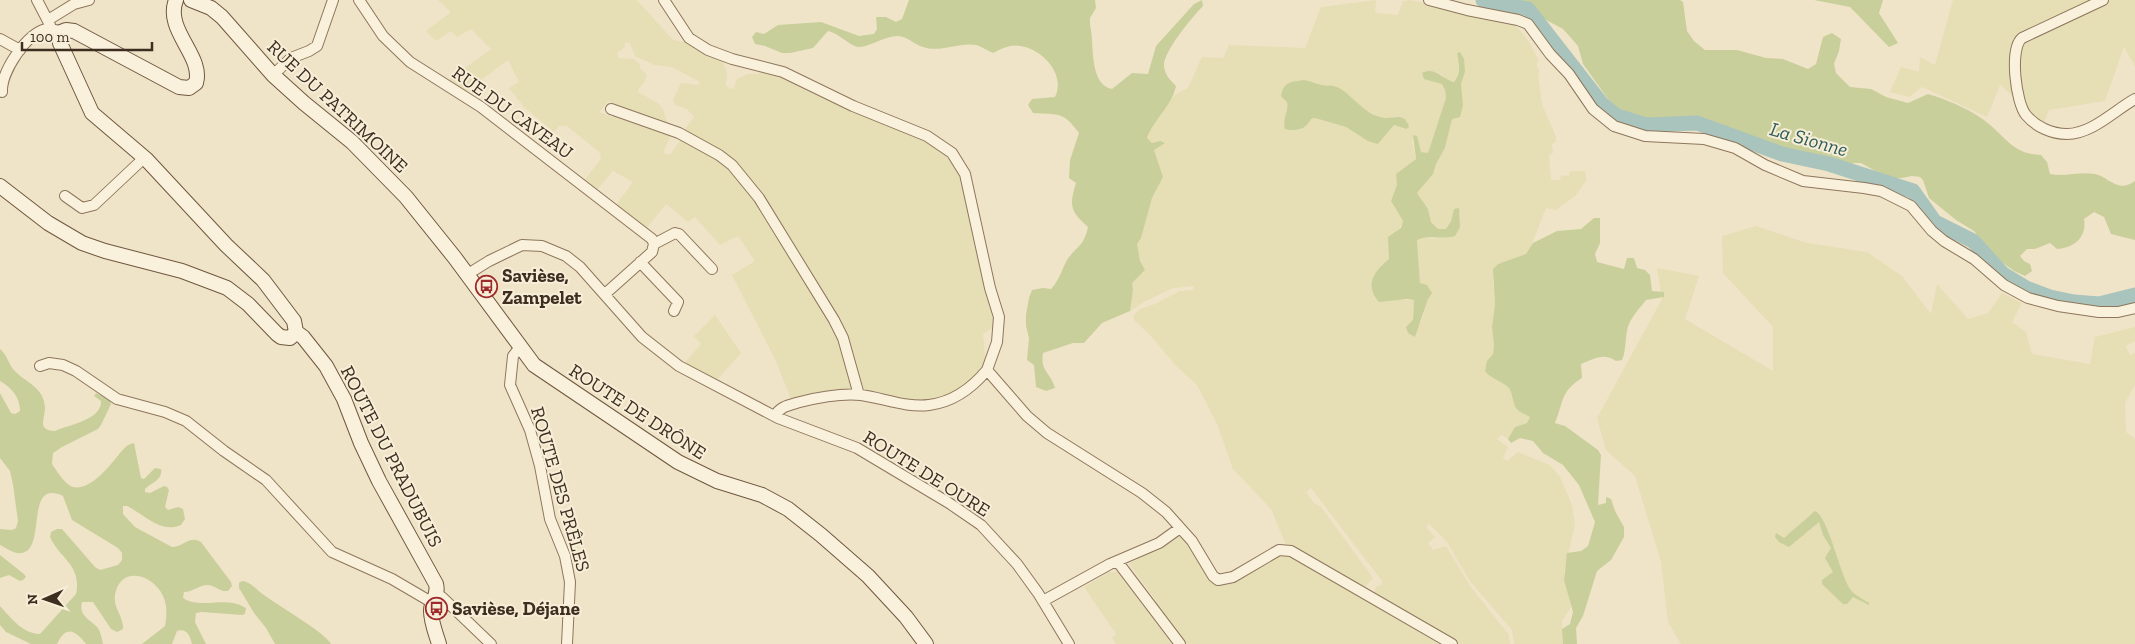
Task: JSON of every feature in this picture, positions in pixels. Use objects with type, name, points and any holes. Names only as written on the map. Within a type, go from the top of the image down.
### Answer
[{"type":"street","points":[[37,0],[54,27]]},
{"type":"street","points":[[54,27],[77,2],[89,0]]},
{"type":"street","points":[[2,92],[3,78],[8,66],[20,50],[40,31],[54,27],[74,31],[155,76],[179,87],[191,87],[197,82],[197,73],[174,18],[173,8],[176,0]]},
{"type":"street","name":"RUE DU PATRIMOINE","points":[[191,0],[207,3],[231,24],[272,75],[364,153],[409,200],[468,274]]},
{"type":"street","points":[[272,75],[291,58],[317,46],[333,0]]},
{"type":"street","name":"RUE DU CAVEAU","points":[[359,0],[383,36],[410,62],[481,107],[647,234],[654,244]]},
{"type":"street","points":[[664,0],[689,38],[708,50],[732,59],[783,72],[853,106],[927,136],[952,153],[965,174],[990,288],[999,317],[997,342],[987,370],[964,392],[939,403],[924,406],[910,405],[859,395],[812,399],[780,409],[775,416]]},
{"type":"street","points":[[1429,0],[1525,22],[1538,36],[1550,54],[1569,74],[1593,108],[1614,126],[1642,135],[1704,139],[1735,148],[1765,165],[1803,181],[1881,191],[1911,206],[1939,237],[1974,259],[2004,285],[2028,298],[2058,306],[2093,311],[2118,312],[2135,308]]},
{"type":"street","points":[[2103,0],[2022,38],[2018,42],[2015,52],[2015,72],[2025,112],[2035,122],[2048,130],[2071,134],[2086,129],[2135,99]]},
{"type":"street","name":"ROUTE DU PRADUBUIS","points":[[54,27],[90,110],[144,158],[226,245],[268,284],[294,321],[296,332],[303,337],[320,359],[341,391],[374,471],[434,580],[435,598],[431,616],[439,644]]},
{"type":"street","points":[[0,39],[20,50]]},
{"type":"street","points":[[610,108],[645,120],[700,144],[732,165],[750,185],[834,320],[843,338],[859,395]]},
{"type":"street","points":[[65,196],[82,208],[94,206],[144,158]]},
{"type":"street","points":[[0,186],[48,223],[70,236],[106,251],[217,283],[240,297],[279,336],[290,338],[296,332]]},
{"type":"street","points":[[605,294],[652,252],[654,244],[675,233],[679,234],[712,269]]},
{"type":"street","name":"ROUTE DE OURE","points":[[468,274],[518,246],[538,244],[557,251],[572,260],[642,336],[679,366],[775,416],[857,448],[949,503],[981,526],[994,537],[1017,564],[1043,601],[1069,644]]},
{"type":"street","points":[[640,262],[678,302],[674,311]]},
{"type":"street","name":"ROUTE DE DRÔNE","points":[[468,274],[534,365],[678,462],[717,481],[762,495],[788,509],[821,535],[874,583],[906,618],[926,644]]},
{"type":"street","name":"ROUTE DES PRÊLES","points":[[520,347],[514,356],[510,385],[530,430],[540,466],[550,519],[566,556],[570,582],[567,644]]},
{"type":"street","points":[[40,366],[49,363],[63,365],[76,371],[117,399],[166,412],[186,421],[224,451],[266,480],[332,552],[435,598],[443,598],[491,644]]},
{"type":"street","points":[[987,370],[1027,416],[1047,432],[1142,493],[1166,512],[1192,541],[1210,572],[1218,580],[1233,577],[1279,550],[1290,551],[1452,644]]},
{"type":"street","points":[[1043,601],[1117,561],[1144,551],[1180,528]]},
{"type":"street","points":[[1117,561],[1180,644]]},
{"type":"shaded area","points":[[438,0],[637,0],[673,40],[690,43],[722,60],[727,72],[726,85],[730,89],[734,88],[737,79],[747,74],[759,74],[761,68],[801,83],[837,102],[939,145],[956,162],[966,181],[982,264],[995,317],[994,327],[983,334],[986,368],[973,382],[945,398],[930,402],[914,403],[867,393],[860,382],[847,342],[838,323],[766,206],[743,174],[713,149],[668,127],[621,109],[609,101],[599,112],[612,117],[618,112],[672,133],[663,153],[670,155],[682,138],[705,149],[731,167],[758,200],[785,246],[784,249],[791,258],[794,258],[840,337],[853,389],[852,391],[792,402],[776,361],[732,275],[755,261],[738,236],[720,245],[695,217],[688,222],[666,204],[645,230],[616,205],[633,182],[613,171],[596,191],[584,181],[600,160],[599,152],[567,126],[559,126],[554,132],[524,107],[509,88],[519,82],[508,60],[465,92],[447,81],[491,49],[471,29],[457,37],[451,31],[436,41],[426,31],[451,12]],"holes":[[[625,42],[630,43],[635,56],[655,65],[672,67],[700,82],[698,85],[681,83],[673,99],[675,105],[687,109],[694,117],[685,129],[672,128],[658,103],[638,92],[647,74],[641,70],[639,63],[634,59],[619,58],[617,53],[625,47]]]},
{"type":"shaded area","points":[[1376,0],[1375,13],[1398,15],[1403,1],[1411,0],[1511,23],[1528,40],[1538,59],[1537,67],[1540,71],[1538,73],[1542,104],[1556,137],[1556,142],[1552,144],[1553,153],[1549,155],[1551,180],[1560,180],[1561,175],[1569,176],[1570,171],[1585,171],[1586,181],[1575,196],[1556,210],[1546,208],[1530,249],[1526,254],[1498,264],[1493,282],[1495,305],[1492,327],[1493,354],[1487,361],[1490,377],[1510,388],[1514,405],[1530,416],[1527,423],[1515,427],[1508,439],[1502,435],[1497,439],[1508,447],[1503,458],[1507,461],[1518,452],[1550,465],[1560,477],[1572,505],[1575,524],[1564,572],[1571,607],[1562,621],[1563,644],[1514,644],[1512,630],[1469,580],[1447,542],[1429,524],[1426,527],[1435,537],[1428,543],[1433,550],[1446,546],[1470,586],[1509,635],[1510,644],[1460,644],[1374,593],[1376,587],[1382,584],[1382,581],[1311,488],[1306,492],[1314,503],[1321,507],[1373,578],[1366,586],[1361,587],[1286,545],[1271,509],[1233,469],[1217,424],[1197,385],[1175,365],[1151,336],[1134,320],[1134,315],[1140,309],[1155,304],[1180,291],[1193,290],[1194,286],[1173,288],[1130,311],[1132,283],[1145,270],[1140,261],[1137,244],[1141,238],[1152,198],[1163,177],[1154,150],[1160,141],[1153,143],[1147,139],[1151,128],[1175,95],[1188,88],[1202,57],[1223,58],[1229,45],[1305,48],[1321,7]],"holes":[[[1457,54],[1465,72],[1461,84],[1463,105],[1452,119],[1445,148],[1433,174],[1417,193],[1428,209],[1431,222],[1438,229],[1446,229],[1451,221],[1454,210],[1455,236],[1432,239],[1424,236],[1417,239],[1420,283],[1428,299],[1421,323],[1413,320],[1414,300],[1397,300],[1380,266],[1389,259],[1389,251],[1403,221],[1391,201],[1397,185],[1396,174],[1416,159],[1412,141],[1417,136],[1421,152],[1428,153],[1446,98],[1442,83],[1424,78],[1425,71],[1440,73],[1448,80],[1454,82],[1457,78],[1459,62]],[[1304,80],[1315,84],[1335,86],[1358,106],[1379,117],[1389,119],[1396,116],[1406,129],[1394,125],[1378,144],[1346,127],[1315,118],[1311,119],[1299,130],[1285,129],[1288,110],[1287,102],[1297,81]]]},
{"type":"shaded area","points":[[1953,0],[2135,0],[2135,66],[2124,47],[2105,101],[2049,110],[2044,123],[2000,85],[1987,117],[1922,87],[1909,97],[1890,92],[1901,67],[1919,72],[1920,57],[1935,65]]},
{"type":"shaded area","points":[[1756,226],[1807,243],[1867,252],[1902,276],[1931,314],[1937,284],[1968,319],[1988,313],[2002,293],[2022,303],[2012,322],[2026,332],[2032,354],[2090,364],[2095,337],[2135,327],[2135,341],[2126,346],[2130,355],[2135,353],[2135,385],[2125,403],[2126,432],[2135,439],[2135,644],[1681,644],[1668,622],[1661,562],[1635,476],[1606,450],[1597,418],[1662,299],[1657,268],[1699,276],[1685,319],[1773,371],[1773,327],[1723,273],[1722,236]]},
{"type":"shaded area","points":[[715,315],[741,353],[716,381],[683,365],[701,344],[694,336]]},
{"type":"shaded area","points":[[1179,534],[1214,582],[1279,554],[1286,554],[1302,560],[1439,644],[1185,644],[1157,609],[1156,601],[1129,564]]},
{"type":"shaded area","points":[[1109,572],[1117,572],[1173,644],[1116,644],[1112,638],[1116,634],[1084,587]]},
{"type":"green space","points":[[909,0],[1095,0],[1096,8],[1090,18],[1094,62],[1099,79],[1104,86],[1112,89],[1132,73],[1148,74],[1156,46],[1194,4],[1202,0],[1203,6],[1179,34],[1165,60],[1165,72],[1176,86],[1171,99],[1147,138],[1152,143],[1160,141],[1165,143],[1154,150],[1163,177],[1152,198],[1141,238],[1137,244],[1140,261],[1145,270],[1132,283],[1130,311],[1102,323],[1084,343],[1073,343],[1043,353],[1044,368],[1055,388],[1046,391],[1036,387],[1034,365],[1027,360],[1029,338],[1026,315],[1029,298],[1032,290],[1051,289],[1069,257],[1083,241],[1088,227],[1074,212],[1072,197],[1076,183],[1069,178],[1070,160],[1079,133],[1069,121],[1060,115],[1033,113],[1028,105],[1032,99],[1055,97],[1058,89],[1057,80],[1050,64],[1037,52],[1029,48],[1016,46],[1006,47],[993,53],[969,44],[929,49],[905,37],[898,36],[858,47],[828,31],[813,48],[782,53],[755,44],[752,37],[756,32],[764,34],[778,25],[821,22],[859,36],[874,34],[877,29],[876,17],[886,17],[896,22],[902,19]]},
{"type":"green space","points":[[1522,0],[1680,0],[1683,2],[1687,31],[1694,41],[1705,50],[1737,50],[1766,58],[1783,59],[1808,69],[1816,64],[1823,37],[1832,33],[1841,39],[1834,64],[1836,73],[1850,87],[1871,89],[1886,97],[1908,103],[1928,94],[1955,104],[1981,118],[2015,147],[2031,154],[2041,155],[2047,162],[2050,174],[2095,174],[2123,186],[2135,181],[2135,240],[2111,234],[2104,217],[2094,212],[2084,219],[2082,236],[2074,244],[2057,249],[2050,243],[2035,249],[2027,249],[2020,256],[2030,264],[2032,271],[2025,276],[2014,271],[1996,258],[1974,231],[1956,220],[1929,198],[1923,180],[1920,177],[1888,178],[1861,163],[1853,163],[1847,172],[1840,172],[1779,151],[1722,125],[1687,120],[1644,118],[1625,114],[1615,109],[1583,64],[1578,46],[1563,29],[1546,20]]},
{"type":"green space","points":[[1814,0],[1883,0],[1879,13],[1898,43],[1889,47],[1850,7]]},
{"type":"green space","points":[[1460,52],[1464,59],[1465,72],[1461,84],[1463,105],[1460,117],[1452,119],[1445,148],[1433,174],[1417,193],[1428,209],[1431,222],[1438,229],[1446,229],[1451,221],[1454,209],[1459,208],[1460,227],[1455,236],[1425,237],[1417,240],[1420,283],[1427,285],[1432,293],[1428,299],[1415,337],[1408,333],[1406,327],[1413,320],[1414,300],[1379,302],[1372,290],[1372,284],[1375,273],[1389,259],[1388,237],[1401,228],[1403,221],[1391,201],[1397,185],[1396,174],[1416,159],[1413,135],[1417,136],[1421,152],[1428,153],[1446,98],[1442,84],[1424,79],[1422,73],[1427,71],[1435,72],[1454,82],[1459,72],[1457,53]]},
{"type":"green space","points":[[1304,80],[1340,88],[1367,111],[1384,118],[1401,117],[1407,122],[1409,127],[1406,129],[1394,125],[1378,144],[1368,141],[1346,127],[1315,118],[1311,119],[1306,126],[1300,129],[1285,129],[1284,122],[1287,102],[1281,96],[1282,91],[1289,83]]},
{"type":"green space","points":[[1594,218],[1600,218],[1600,243],[1595,254],[1597,262],[1624,269],[1627,258],[1634,258],[1637,268],[1645,270],[1650,275],[1652,291],[1664,292],[1664,297],[1646,300],[1635,314],[1628,327],[1622,360],[1616,361],[1603,357],[1594,358],[1581,364],[1582,378],[1566,393],[1555,423],[1565,426],[1598,450],[1601,455],[1598,505],[1606,503],[1606,497],[1611,499],[1624,527],[1624,537],[1611,560],[1597,571],[1583,616],[1576,628],[1577,644],[1563,644],[1562,629],[1570,624],[1573,612],[1564,580],[1567,553],[1581,551],[1588,546],[1595,522],[1579,485],[1563,465],[1543,453],[1533,441],[1520,438],[1511,443],[1508,439],[1515,427],[1527,423],[1530,417],[1516,408],[1508,387],[1485,371],[1487,361],[1493,354],[1494,345],[1492,327],[1495,305],[1493,269],[1498,264],[1526,254],[1533,243],[1557,231],[1581,229]]},
{"type":"green space","points":[[0,349],[13,369],[38,390],[41,395],[45,408],[43,424],[48,430],[55,431],[76,424],[96,413],[101,401],[94,396],[96,393],[110,400],[111,404],[98,429],[53,453],[52,464],[69,485],[82,487],[96,479],[124,449],[134,443],[141,478],[144,479],[155,468],[161,469],[159,478],[145,489],[145,492],[150,493],[164,486],[167,487],[169,490],[165,507],[168,510],[178,507],[183,509],[185,519],[181,525],[166,527],[152,522],[127,506],[123,506],[123,514],[135,527],[172,547],[193,540],[201,542],[232,586],[228,591],[225,591],[205,585],[184,592],[183,598],[198,603],[221,602],[238,604],[246,608],[245,614],[196,613],[195,622],[206,644],[192,644],[188,633],[180,630],[177,631],[172,644],[142,644],[165,626],[166,606],[158,588],[142,577],[133,576],[125,578],[119,584],[115,595],[123,629],[117,632],[111,629],[93,602],[82,602],[83,614],[98,628],[103,644],[86,644],[78,635],[67,632],[60,638],[57,644],[31,644],[6,632],[0,625],[0,606],[23,628],[40,634],[76,594],[76,576],[69,563],[54,545],[50,537],[51,532],[62,529],[95,567],[100,570],[118,565],[122,560],[122,553],[118,548],[72,520],[63,496],[51,493],[44,497],[39,505],[33,540],[29,549],[22,553],[17,553],[0,545],[0,529],[12,530],[16,528],[18,521],[10,471],[0,458],[0,393],[11,413],[15,414],[20,411],[20,406],[14,393],[0,381]]},
{"type":"green space","points":[[1815,511],[1825,523],[1850,589],[1869,603],[1869,605],[1853,597],[1847,604],[1843,604],[1822,584],[1822,580],[1833,572],[1825,558],[1831,548],[1823,535],[1819,522],[1789,547],[1779,542],[1775,537],[1776,533],[1784,538]]},
{"type":"green space","points":[[0,555],[26,577],[20,581],[9,575],[0,578]]},
{"type":"green space","points":[[242,581],[251,585],[270,600],[311,626],[331,644],[275,644],[239,588],[239,583]]},
{"type":"waterway","name":"La Sionne","points":[[1483,0],[1528,9],[1602,104],[1617,116],[1646,125],[1697,123],[1782,154],[1829,164],[1913,191],[1935,222],[1973,241],[2003,274],[2026,288],[2050,297],[2074,302],[2099,304],[2135,295]]},
{"type":"place","name":"Savièse, Zampelet","points":[[486,286]]},
{"type":"place","name":"Savièse, Déjane","points":[[436,608]]}]
